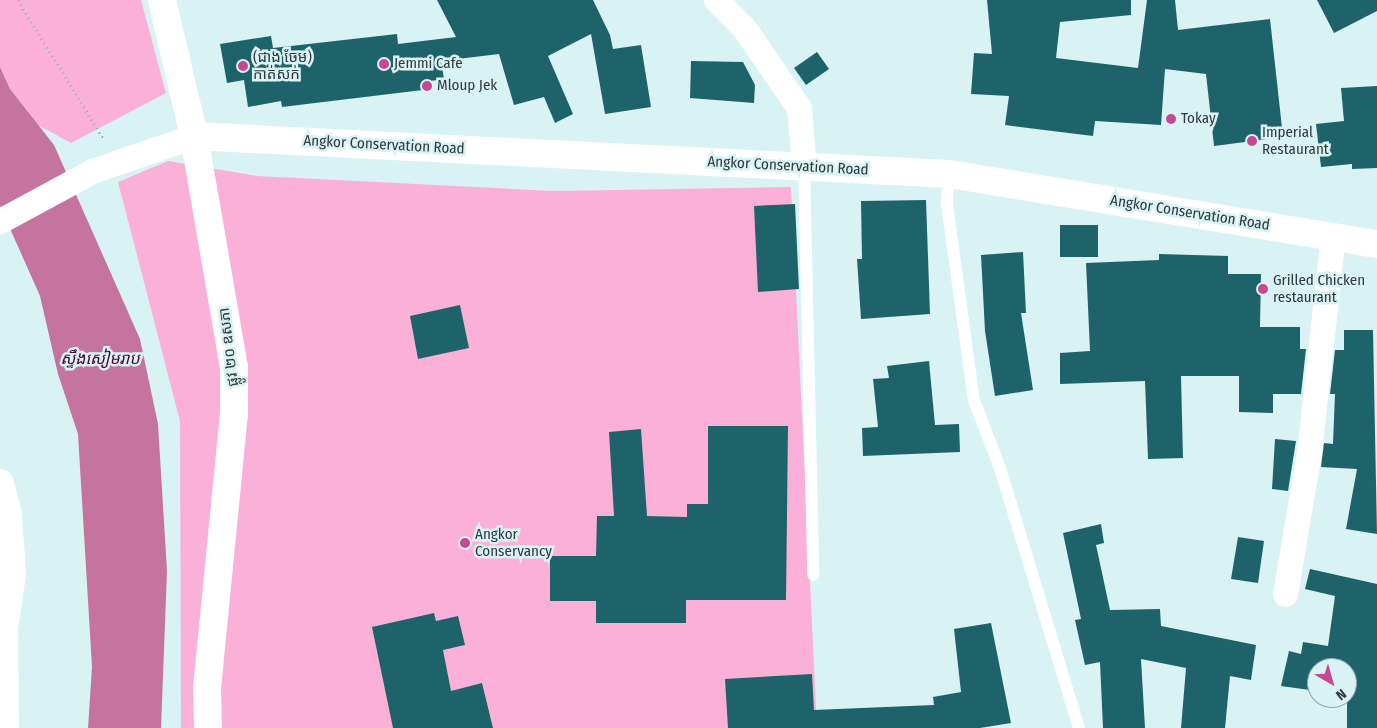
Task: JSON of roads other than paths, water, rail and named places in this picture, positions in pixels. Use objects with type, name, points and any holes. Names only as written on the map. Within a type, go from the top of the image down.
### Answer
[{"type":"street","name":"ផ្លូវ ២០ ឧសភា","points":[[162,0],[194,136],[234,368],[234,413],[207,688],[208,728]]},
{"type":"street","points":[[716,0],[744,28],[799,108],[804,166]]},
{"type":"street","name":"Angkor Conservation Road","points":[[194,136],[949,174],[1377,244]]},
{"type":"street","points":[[0,221],[92,170],[194,136]]},
{"type":"street","points":[[1285,594],[1309,452],[1333,236]]},
{"type":"street","points":[[0,483],[8,515],[12,574],[4,628],[5,728]]},
{"type":"lane","points":[[804,166],[814,575]]},
{"type":"lane","points":[[949,174],[947,204],[974,400],[1000,468],[1079,728]]},
{"type":"water","name":"ស្ទឹងសៀមរាប","points":[[0,67],[10,89],[54,145],[140,339],[158,424],[167,571],[161,728],[88,728],[92,667],[78,434],[58,374],[40,296],[0,206]]},
{"type":"place","name":"Jemmi Cafe","points":[[384,64]]},
{"type":"place","name":"(ជាង ចែម) កាត់សក់","points":[[243,66]]},
{"type":"place","name":"Mloup Jek","points":[[427,86]]},
{"type":"place","name":"Tokay","points":[[1171,119]]},
{"type":"place","name":"Imperial Restaurant","points":[[1252,141]]},
{"type":"place","name":"Grilled Chicken restaurant","points":[[1263,289]]},
{"type":"place","name":"Angkor Conservancy","points":[[465,543]]}]
